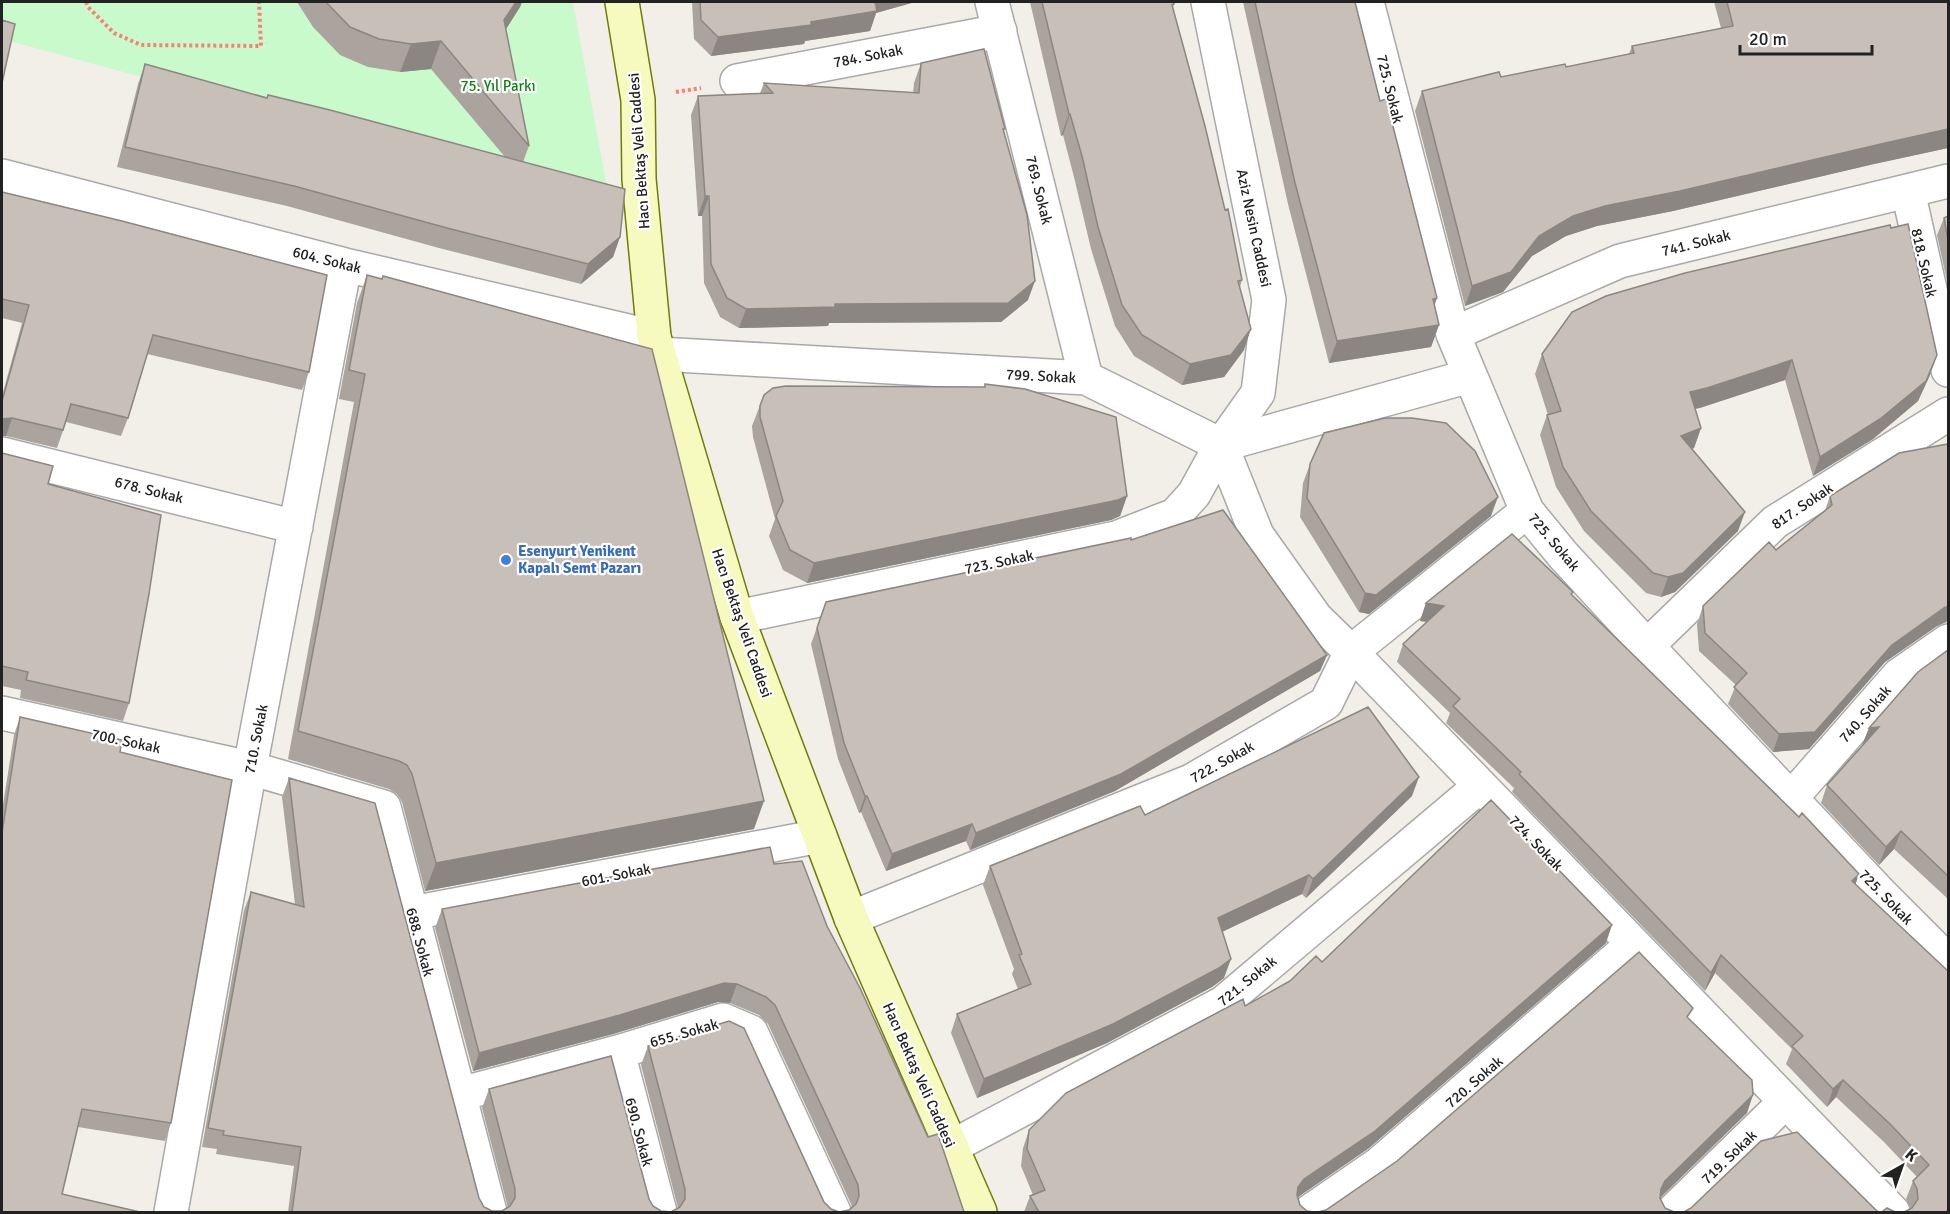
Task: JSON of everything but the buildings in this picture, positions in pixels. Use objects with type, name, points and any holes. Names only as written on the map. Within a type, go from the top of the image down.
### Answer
[{"type":"main road","name":"Hacı Bektaş Veli Caddesi","points":[[622,2],[638,100],[639,179],[657,345],[736,616],[851,918],[980,1212]]},
{"type":"street","name":"Aziz Nesin Caddesi","points":[[1208,2],[1269,300],[1258,393],[1221,445]]},
{"type":"street","name":"725. Sokak","points":[[1367,2],[1453,334],[1527,511],[1563,555],[1647,646],[1884,897],[1948,961]]},
{"type":"street","name":"784. Sokak","points":[[737,81],[996,16]]},
{"type":"street","name":"769. Sokak","points":[[996,16],[1086,378]]},
{"type":"street","name":"604. Sokak","points":[[2,176],[657,345]]},
{"type":"street","name":"741. Sokak","points":[[1453,334],[1620,261],[1948,181]]},
{"type":"street","name":"818. Sokak","points":[[1908,191],[1948,370]]},
{"type":"street","name":"710. Sokak","points":[[171,1212],[250,768],[345,265]]},
{"type":"street","name":"799. Sokak","points":[[657,345],[1086,378],[1221,445]]},
{"type":"street","points":[[1221,445],[1470,376]]},
{"type":"street","name":"817. Sokak","points":[[1647,646],[1775,522],[1948,414]]},
{"type":"street","name":"723. Sokak","points":[[736,616],[1116,538],[1175,515],[1194,494],[1221,445]]},
{"type":"street","name":"724. Sokak","points":[[1221,445],[1257,536],[1316,618],[1893,1212]]},
{"type":"street","name":"678. Sokak","points":[[2,454],[296,527]]},
{"type":"street","name":"722. Sokak","points":[[851,918],[1191,781],[1326,704],[1351,652],[1527,511]]},
{"type":"street","name":"740. Sokak","points":[[1792,797],[1899,675],[1948,641]]},
{"type":"street","name":"700. Sokak","points":[[2,714],[250,768]]},
{"type":"street","name":"688. Sokak","points":[[250,768],[384,807],[490,1212]]},
{"type":"street","name":"721. Sokak","points":[[951,1147],[1223,1003],[1480,786]]},
{"type":"street","name":"601. Sokak","points":[[412,913],[820,836]]},
{"type":"street","name":"720. Sokak","points":[[1309,1212],[1380,1162],[1633,944]]},
{"type":"street","name":"655. Sokak","points":[[460,1094],[618,1052],[723,1020],[751,1032],[834,1212]]},
{"type":"street","name":"690. Sokak","points":[[618,1052],[660,1212]]},
{"type":"street","name":"719. Sokak","points":[[1672,1212],[1785,1102]]},
{"type":"path","points":[[86,2],[88,7],[114,33],[141,45],[261,46],[259,2]]},
{"type":"path","points":[[638,100],[737,81]]},
{"type":"green space","name":"75. Yıl Parkı","points":[[2,2],[573,2],[610,204],[2,39]]},
{"type":"place","name":"Esenyurt Yenikent Kapalı Semt Pazarı","points":[[506,560]]}]
